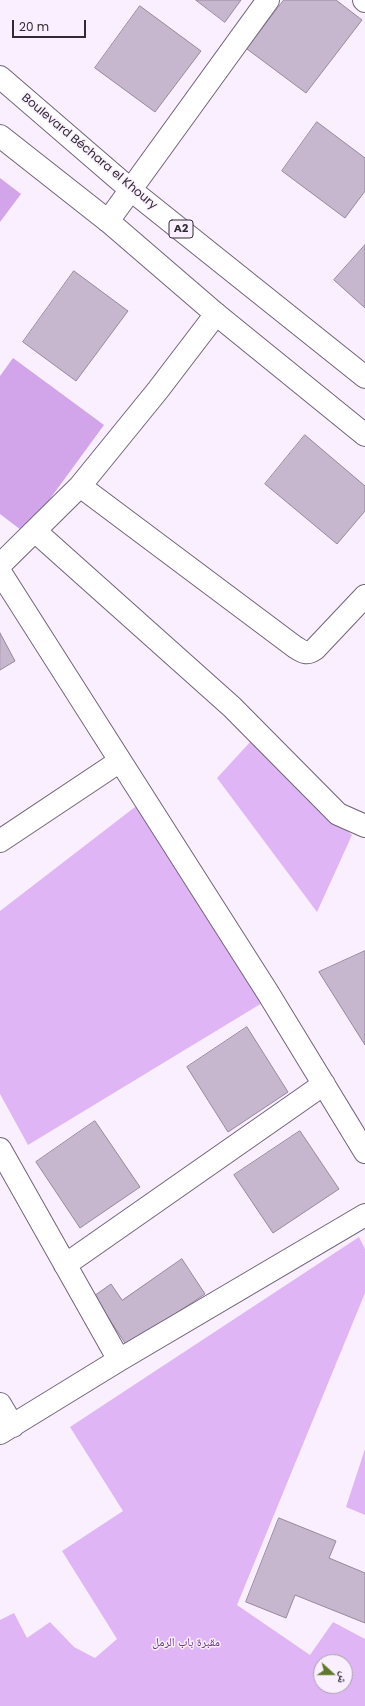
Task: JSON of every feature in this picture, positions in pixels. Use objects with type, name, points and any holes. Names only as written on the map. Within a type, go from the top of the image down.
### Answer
[{"type":"main road","points":[[108,221],[268,0]]},
{"type":"main road","name":"Boulevard Béchara el Khoury","points":[[0,77],[131,190],[365,378]]},
{"type":"main road","points":[[0,136],[108,221],[216,314],[365,435]]},
{"type":"main road","points":[[0,565],[80,486],[158,390],[216,314]]},
{"type":"main road","points":[[80,486],[305,653],[311,652],[315,649],[365,596]]},
{"type":"main road","points":[[35,531],[232,707],[338,814],[365,826]]},
{"type":"main road","points":[[0,572],[268,994],[365,1152]]},
{"type":"main road","points":[[0,841],[120,761]]},
{"type":"main road","points":[[65,1265],[324,1084]]},
{"type":"main road","points":[[0,1149],[119,1360]]},
{"type":"main road","points":[[0,1404],[7,1430],[119,1360],[365,1215]]},
{"type":"green space","points":[[252,740],[352,835],[317,912],[217,778]]},
{"type":"green space","points":[[148,797],[272,997],[28,1145],[0,1094],[0,911]]},
{"type":"green space","name":"مقبرة باب الرمل","points":[[359,1237],[365,1249],[365,1293],[237,1605],[310,1655],[333,1622],[365,1639],[365,1706],[0,1706],[0,1620],[14,1613],[27,1638],[50,1622],[74,1647],[95,1658],[117,1639],[62,1551],[123,1511],[70,1427]]},
{"type":"green space","points":[[365,1449],[365,1515],[346,1507]]},
{"type":"shaded area","points":[[0,178],[21,194],[0,222]]},
{"type":"shaded area","points":[[13,358],[104,425],[25,533],[0,514],[0,376]]},
{"type":"building","points":[[196,0],[241,0],[225,22]]},
{"type":"building","points":[[284,0],[336,0],[362,20],[306,93],[247,49]]},
{"type":"building","points":[[140,6],[201,51],[155,112],[95,68]]},
{"type":"building","points":[[317,122],[365,158],[365,191],[345,218],[282,171]]},
{"type":"building","points":[[365,245],[365,308],[334,280]]},
{"type":"building","points":[[74,271],[128,311],[76,381],[23,342]]},
{"type":"building","points":[[305,435],[365,486],[365,511],[337,544],[265,484]]},
{"type":"building","points":[[0,633],[15,661],[0,670]]},
{"type":"building","points":[[365,951],[365,1045],[319,972]]},
{"type":"building","points":[[247,1027],[288,1092],[228,1132],[187,1067]]},
{"type":"building","points":[[95,1121],[140,1187],[80,1228],[36,1162]]},
{"type":"building","points":[[300,1131],[339,1189],[273,1233],[234,1175]]},
{"type":"building","points":[[182,1259],[205,1294],[127,1346],[94,1296],[111,1284],[122,1300]]},
{"type":"building","points":[[279,1518],[336,1541],[329,1558],[365,1573],[365,1623],[295,1595],[286,1618],[246,1602]]}]
